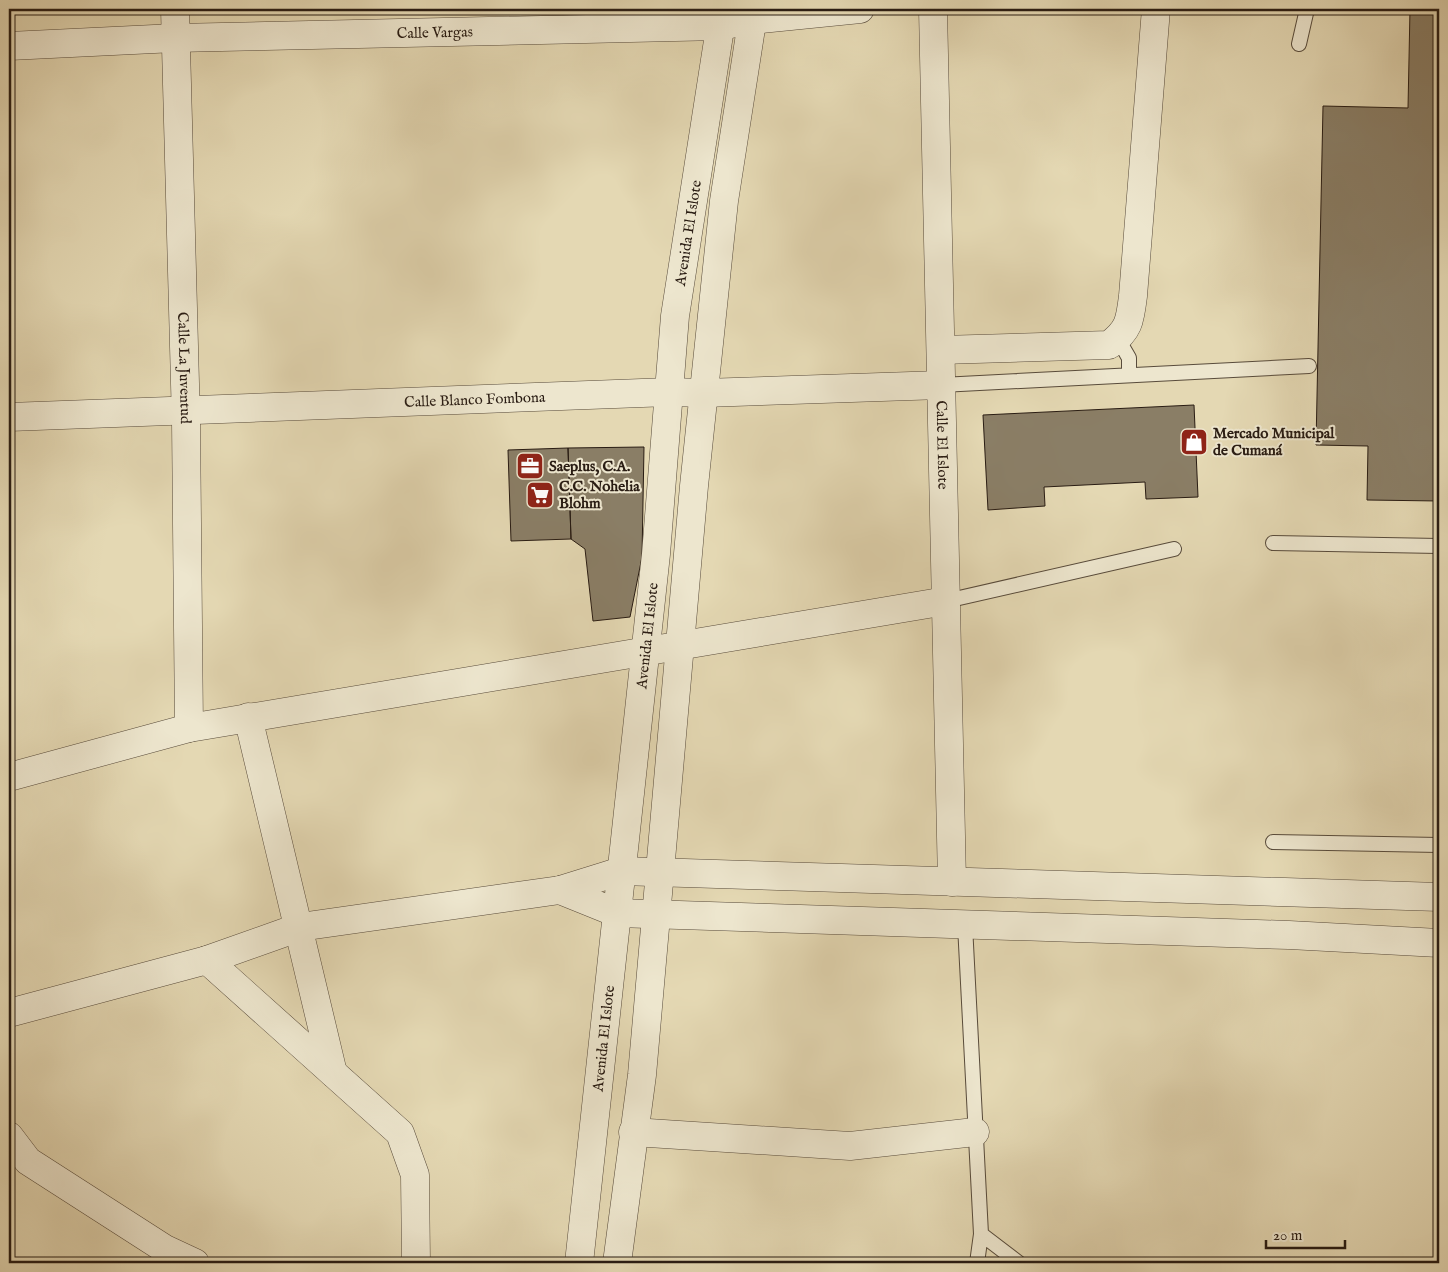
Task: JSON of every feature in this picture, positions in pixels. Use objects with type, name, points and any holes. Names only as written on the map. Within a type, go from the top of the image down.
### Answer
[{"type":"street","name":"Calle La Juventud","points":[[175,9],[186,409],[189,728]]},
{"type":"street","name":"Calle Vargas","points":[[9,46],[722,17],[860,9]]},
{"type":"street","name":"Calle El Islote","points":[[934,9],[952,882]]},
{"type":"street","points":[[941,350],[1109,345],[1124,334],[1131,318],[1156,9]]},
{"type":"street","name":"Avenida El Islote","points":[[617,1263],[642,1075],[680,645],[724,201],[753,14]]},
{"type":"street","name":"Avenida El Islote","points":[[579,1263],[656,554],[675,316],[722,17]]},
{"type":"street","name":"Calle Blanco Fombona","points":[[9,417],[669,392],[704,393],[941,386]]},
{"type":"street","points":[[9,777],[189,728],[946,601]]},
{"type":"street","points":[[248,717],[300,927],[333,1073]]},
{"type":"street","points":[[9,1013],[207,960],[300,927],[560,890],[621,871],[660,874],[1439,897]]},
{"type":"street","points":[[560,890],[617,913],[1279,935],[1439,943]]},
{"type":"street","points":[[207,960],[400,1133],[415,1175],[416,1263]]},
{"type":"street","points":[[633,1132],[850,1146],[975,1132]]},
{"type":"street","points":[[9,1136],[28,1161],[165,1250],[195,1263]]},
{"type":"lane","points":[[1299,44],[1308,9]]},
{"type":"lane","points":[[1118,339],[1129,358],[1129,376]]},
{"type":"lane","points":[[941,386],[1309,366]]},
{"type":"lane","points":[[1274,543],[1439,546]]},
{"type":"lane","points":[[946,601],[1174,549]]},
{"type":"lane","points":[[1274,842],[1439,845]]},
{"type":"lane","points":[[965,925],[981,1234],[977,1263]]},
{"type":"lane","points":[[981,1234],[1019,1263]]},
{"type":"building","points":[[1410,9],[1439,9],[1439,501],[1367,500],[1368,446],[1316,445],[1323,106],[1408,108]]},
{"type":"building","points":[[1194,405],[1198,497],[1146,499],[1145,482],[1044,487],[1045,506],[988,510],[983,415]]},
{"type":"building","points":[[644,447],[642,557],[630,617],[593,621],[585,549],[571,539],[568,448]]},
{"type":"building","name":"C.C. Nohelia Blohm","points":[[568,448],[571,539],[511,541],[508,450]]},
{"type":"place","name":"Mercado Municipal de Cumaná","points":[[1194,442]]},
{"type":"place","name":"Saeplus, C.A.","points":[[530,466]]},
{"type":"place","name":"C.C. Nohelia Blohm","points":[[540,495]]}]
